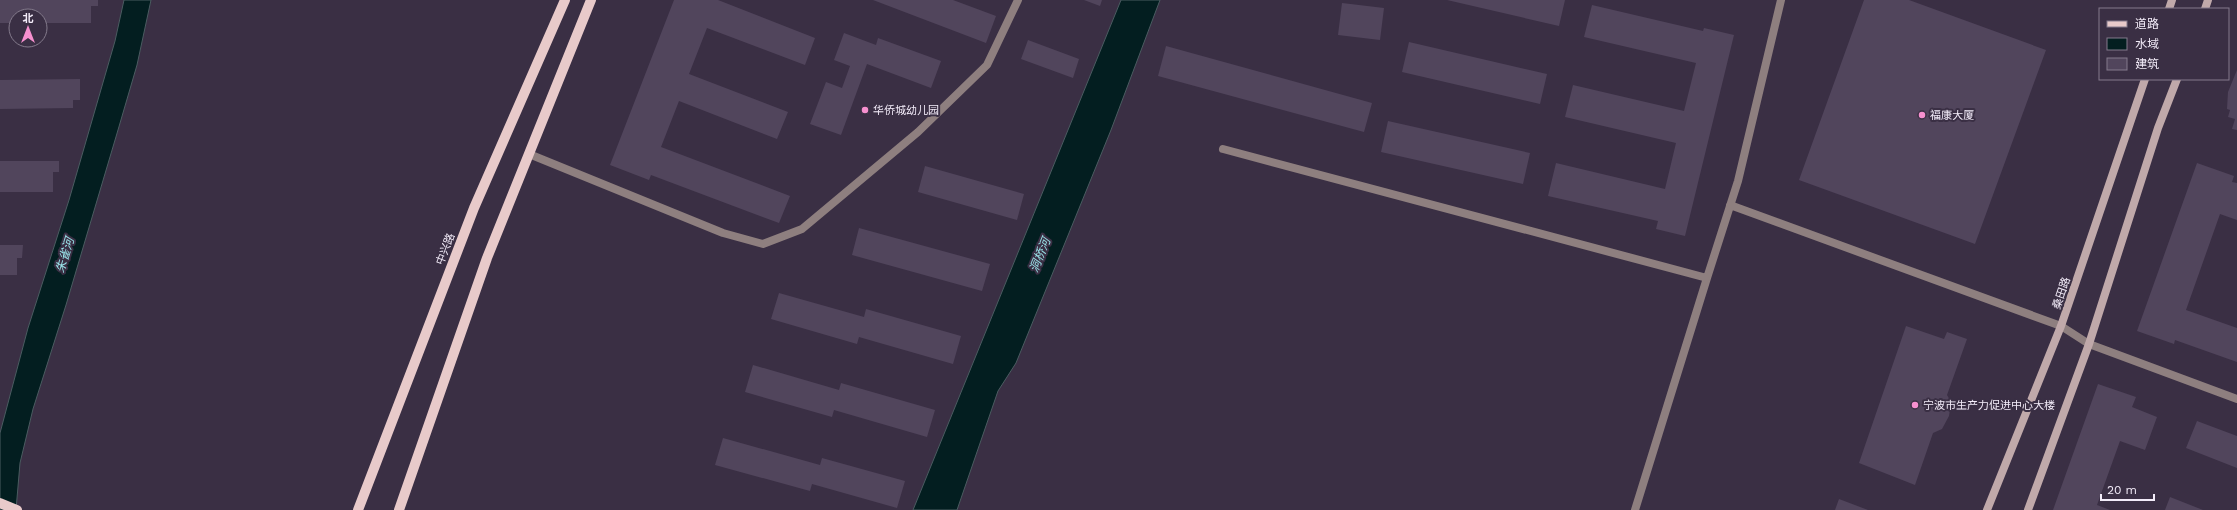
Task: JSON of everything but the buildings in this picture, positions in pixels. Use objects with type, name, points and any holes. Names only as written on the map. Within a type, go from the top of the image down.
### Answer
[{"type":"main road","name":"中兴路","points":[[358,510],[474,208],[565,0]]},
{"type":"main road","points":[[400,510],[487,258],[591,0]]},
{"type":"main road","name":"桑田路","points":[[1987,510],[2061,326],[2145,80]]},
{"type":"main road","points":[[2028,510],[2089,344],[2158,128],[2177,80]]},
{"type":"main road","points":[[0,503],[17,510]]},
{"type":"street","points":[[529,154],[723,233],[763,244],[802,229],[918,132],[987,65],[1018,0]]},
{"type":"street","points":[[1635,510],[1730,205],[1781,0]]},
{"type":"street","points":[[1223,149],[1707,278]]},
{"type":"street","points":[[1730,205],[2061,326],[2089,344],[2237,399]]},
{"type":"water","name":"朱雀河","points":[[124,0],[151,0],[137,65],[66,305],[33,409],[20,463],[16,510],[0,510],[0,433],[28,328],[69,200],[115,41]]},
{"type":"water","name":"洞桥河","points":[[1121,0],[1160,0],[1111,130],[1016,363],[998,391],[957,510],[913,510]]},
{"type":"place","name":"华侨城幼儿园","points":[[865,110]]},
{"type":"place","name":"福康大厦","points":[[1922,115]]},
{"type":"place","name":"宁波市生产力促进中心大楼","points":[[1915,405]]}]
